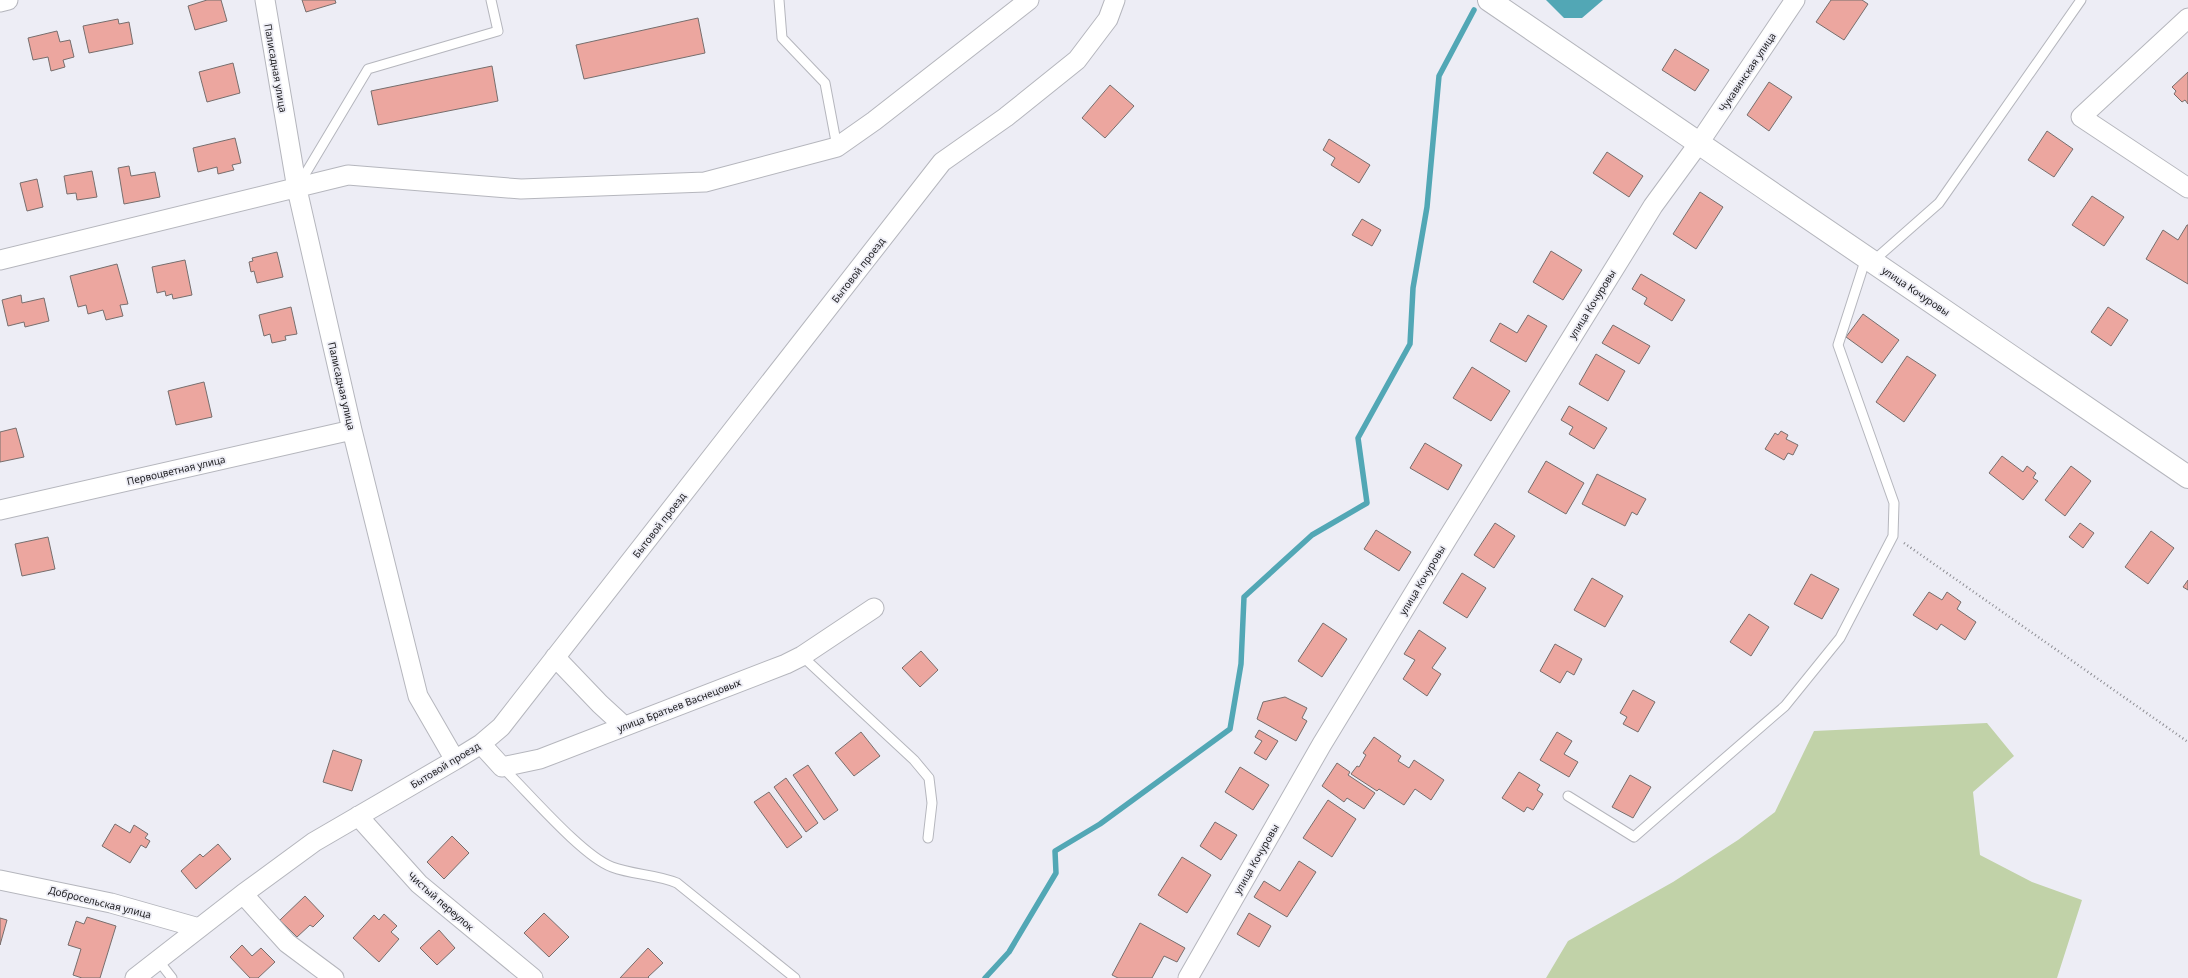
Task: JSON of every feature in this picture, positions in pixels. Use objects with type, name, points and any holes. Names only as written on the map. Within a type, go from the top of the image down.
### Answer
[{"type":"street","points":[[0,2],[8,0]]},
{"type":"street","name":"Палисадная улица","points":[[265,0],[296,189],[352,430],[418,696],[456,760]]},
{"type":"street","points":[[0,260],[296,189],[348,175],[521,189],[705,182],[837,147],[874,121],[1029,0]]},
{"type":"street","name":"Бытовой проезд","points":[[135,978],[243,894],[314,842],[456,760],[481,744],[501,727],[942,162],[1006,117],[1077,60],[1108,19],[1115,0]]},
{"type":"street","points":[[1489,0],[1699,143]]},
{"type":"street","name":"Чукавинская улица","points":[[1699,143],[1795,0]]},
{"type":"street","points":[[2188,18],[2081,117],[2188,188]]},
{"type":"street","name":"улица Кочуровы","points":[[1188,978],[1322,744],[1443,545],[1653,206],[1699,143],[2188,477]]},
{"type":"street","name":"Первоцветная улица","points":[[0,510],[352,430]]},
{"type":"street","name":"улица Братьев Васнецовых","points":[[502,767],[540,760],[802,656],[874,608]]},
{"type":"street","points":[[555,657],[600,704],[624,726]]},
{"type":"street","points":[[481,744],[502,767]]},
{"type":"street","name":"Чистый переулок","points":[[358,816],[419,884],[533,978]]},
{"type":"street","name":"Добросельская улица","points":[[0,880],[112,903],[199,928]]},
{"type":"street","points":[[243,894],[288,943],[334,978]]},
{"type":"lane","points":[[296,189],[368,69],[498,31],[491,0]]},
{"type":"lane","points":[[779,0],[782,38],[825,83],[837,147]]},
{"type":"lane","points":[[1568,796],[1634,837],[1785,706],[1840,638],[1894,536],[1894,503],[1838,345],[1869,260],[1939,203],[2081,0]]},
{"type":"lane","points":[[802,656],[914,760],[929,778],[932,803],[928,838]]},
{"type":"lane","points":[[502,767],[578,843],[598,859],[612,867],[662,876],[677,882],[795,978]]},
{"type":"lane","points":[[158,960],[172,978]]},
{"type":"path","points":[[1894,536],[2188,742]]},
{"type":"green space","points":[[1987,723],[2014,756],[1973,792],[1980,855],[2032,882],[2082,900],[2057,978],[1546,978],[1568,941],[1673,882],[1738,840],[1775,812],[1814,731]]},
{"type":"water","points":[[1546,0],[1603,0],[1582,18],[1564,18]]},
{"type":"building","points":[[207,0],[221,0],[227,21],[195,30],[188,6]]},
{"type":"building","points":[[302,0],[335,0],[336,3],[306,12]]},
{"type":"building","points":[[1831,0],[1862,0],[1868,4],[1844,40],[1816,22]]},
{"type":"building","points":[[698,18],[705,53],[584,79],[576,45]]},
{"type":"building","points":[[118,19],[119,24],[129,22],[133,44],[89,53],[83,26]]},
{"type":"building","points":[[57,31],[60,42],[70,40],[74,57],[63,60],[65,67],[51,71],[48,57],[33,60],[28,38]]},
{"type":"building","points":[[1675,49],[1709,70],[1695,91],[1662,70]]},
{"type":"building","points":[[233,63],[240,93],[207,102],[199,72]]},
{"type":"building","points":[[492,66],[498,101],[378,125],[371,91]]},
{"type":"building","points":[[2188,72],[2188,104],[2185,100],[2182,102],[2174,94],[2176,91],[2172,87]]},
{"type":"building","points":[[1769,82],[1792,97],[1769,131],[1747,115]]},
{"type":"building","points":[[1110,85],[1134,106],[1105,138],[1082,118]]},
{"type":"building","points":[[2047,131],[2073,149],[2054,177],[2028,160]]},
{"type":"building","points":[[235,138],[241,163],[232,165],[234,170],[218,174],[217,167],[198,172],[193,148]]},
{"type":"building","points":[[1329,139],[1370,165],[1359,183],[1331,165],[1335,158],[1323,150]]},
{"type":"building","points":[[1607,152],[1643,176],[1629,197],[1593,173]]},
{"type":"building","points":[[129,166],[131,176],[155,172],[160,197],[124,204],[118,168]]},
{"type":"building","points":[[92,171],[97,197],[77,200],[76,193],[67,194],[64,176]]},
{"type":"building","points":[[37,179],[43,207],[27,211],[20,183]]},
{"type":"building","points":[[1700,192],[1723,207],[1696,249],[1673,234]]},
{"type":"building","points":[[2092,196],[2124,217],[2104,246],[2072,225]]},
{"type":"building","points":[[1362,219],[1381,230],[1372,246],[1352,235]]},
{"type":"building","points":[[2187,225],[2188,284],[2146,259],[2163,230],[2178,240]]},
{"type":"building","points":[[1551,251],[1582,270],[1563,300],[1533,282]]},
{"type":"building","points":[[277,252],[283,277],[257,283],[254,271],[251,272],[249,262],[253,261],[252,258]]},
{"type":"building","points":[[185,260],[192,295],[173,299],[172,294],[166,296],[165,291],[157,293],[152,267]]},
{"type":"building","points":[[117,264],[128,304],[120,305],[123,316],[106,320],[103,310],[88,314],[86,305],[78,307],[70,276]]},
{"type":"building","points":[[1641,274],[1685,300],[1672,321],[1644,304],[1647,298],[1632,289]]},
{"type":"building","points":[[21,295],[22,303],[44,298],[49,321],[25,327],[24,322],[8,326],[2,300]]},
{"type":"building","points":[[291,307],[297,334],[285,336],[286,340],[272,343],[270,334],[264,336],[259,315]]},
{"type":"building","points":[[2108,307],[2128,320],[2111,346],[2091,332]]},
{"type":"building","points":[[1863,314],[1899,340],[1882,363],[1846,337]]},
{"type":"building","points":[[1528,315],[1547,326],[1526,362],[1490,341],[1500,323],[1517,333]]},
{"type":"building","points":[[1613,325],[1650,346],[1639,364],[1602,343]]},
{"type":"building","points":[[1596,354],[1625,371],[1608,401],[1579,384]]},
{"type":"building","points":[[1907,356],[1936,375],[1904,422],[1876,402]]},
{"type":"building","points":[[1472,367],[1510,391],[1491,421],[1453,398]]},
{"type":"building","points":[[204,382],[212,417],[176,425],[168,391]]},
{"type":"building","points":[[1569,406],[1607,428],[1594,449],[1569,434],[1573,427],[1561,420]]},
{"type":"building","points":[[16,428],[24,457],[0,462],[0,432]]},
{"type":"building","points":[[1781,431],[1788,435],[1786,439],[1798,445],[1793,455],[1788,453],[1784,460],[1765,449],[1775,433],[1778,435]]},
{"type":"building","points":[[1425,443],[1462,465],[1448,490],[1410,468]]},
{"type":"building","points":[[2002,456],[2023,472],[2027,466],[2036,473],[2033,478],[2038,481],[2023,500],[1989,473]]},
{"type":"building","points":[[1546,461],[1584,483],[1566,514],[1528,492]]},
{"type":"building","points":[[2071,466],[2091,481],[2065,516],[2045,500]]},
{"type":"building","points":[[1597,474],[1646,499],[1637,515],[1632,512],[1625,526],[1582,504]]},
{"type":"building","points":[[1495,523],[1515,536],[1494,568],[1474,555]]},
{"type":"building","points":[[2080,523],[2094,533],[2083,548],[2069,537]]},
{"type":"building","points":[[1376,530],[1411,552],[1399,571],[1364,549]]},
{"type":"building","points":[[2151,531],[2174,548],[2148,584],[2125,567]]},
{"type":"building","points":[[48,537],[55,569],[22,576],[15,544]]},
{"type":"building","points":[[1462,573],[1486,588],[1467,618],[1443,603]]},
{"type":"building","points":[[1811,574],[1839,589],[1822,619],[1794,604]]},
{"type":"building","points":[[1592,578],[1623,596],[1605,627],[1574,610]]},
{"type":"building","points":[[2188,580],[2188,590],[2183,587]]},
{"type":"building","points":[[1929,592],[1942,600],[1947,592],[1961,602],[1957,609],[1976,622],[1965,640],[1941,624],[1937,630],[1913,615]]},
{"type":"building","points":[[1749,614],[1769,627],[1751,656],[1730,642]]},
{"type":"building","points":[[1323,623],[1347,639],[1322,677],[1298,661]]},
{"type":"building","points":[[1419,630],[1446,648],[1432,668],[1441,674],[1427,696],[1403,679],[1415,660],[1404,654]]},
{"type":"building","points":[[1555,644],[1582,659],[1574,675],[1567,671],[1560,683],[1540,671]]},
{"type":"building","points":[[921,651],[938,670],[920,687],[902,668]]},
{"type":"building","points":[[1633,690],[1655,702],[1638,732],[1623,724],[1627,717],[1620,713]]},
{"type":"building","points":[[1285,697],[1307,708],[1302,718],[1307,721],[1296,741],[1257,719],[1263,702]]},
{"type":"building","points":[[1259,730],[1278,741],[1266,760],[1254,753],[1262,741],[1255,737]]},
{"type":"building","points":[[861,732],[880,756],[854,776],[835,753]]},
{"type":"building","points":[[1557,732],[1572,741],[1564,754],[1578,762],[1569,777],[1540,760]]},
{"type":"building","points":[[1374,737],[1401,756],[1398,761],[1409,768],[1414,760],[1444,780],[1431,800],[1415,789],[1404,805],[1379,789],[1377,791],[1351,774],[1357,766],[1359,767],[1366,755],[1363,753]]},
{"type":"building","points":[[333,750],[362,760],[352,791],[323,782]]},
{"type":"building","points":[[1337,763],[1350,772],[1348,775],[1375,793],[1364,809],[1347,798],[1344,802],[1322,786]]},
{"type":"building","points":[[808,765],[838,810],[824,820],[793,775]]},
{"type":"building","points":[[1240,767],[1269,785],[1253,810],[1225,792]]},
{"type":"building","points":[[1519,772],[1540,785],[1537,790],[1543,794],[1533,810],[1527,807],[1524,812],[1502,798]]},
{"type":"building","points":[[1630,775],[1651,787],[1633,818],[1612,807]]},
{"type":"building","points":[[786,778],[818,823],[806,832],[774,787]]},
{"type":"building","points":[[769,792],[802,837],[787,848],[754,802]]},
{"type":"building","points":[[1328,800],[1356,819],[1332,857],[1303,838]]},
{"type":"building","points":[[1215,822],[1237,835],[1221,860],[1200,846]]},
{"type":"building","points":[[115,824],[130,833],[134,825],[148,834],[145,838],[150,841],[146,848],[141,845],[130,863],[102,846]]},
{"type":"building","points":[[452,836],[469,853],[444,879],[427,862]]},
{"type":"building","points":[[218,844],[231,859],[196,889],[181,871],[200,854],[203,857]]},
{"type":"building","points":[[1182,857],[1211,875],[1187,913],[1158,895]]},
{"type":"building","points":[[1299,861],[1316,872],[1287,917],[1254,897],[1264,881],[1280,891]]},
{"type":"building","points":[[305,896],[324,916],[313,927],[310,925],[297,937],[280,920]]},
{"type":"building","points":[[544,913],[569,937],[549,957],[524,933]]},
{"type":"building","points":[[1249,913],[1271,926],[1259,947],[1237,934]]},
{"type":"building","points":[[384,914],[397,926],[391,932],[399,939],[379,962],[353,938],[374,915],[379,920]]},
{"type":"building","points":[[87,917],[116,926],[100,978],[82,978],[73,975],[81,949],[68,945],[76,921],[84,924]]},
{"type":"building","points":[[0,918],[7,920],[0,945]]},
{"type":"building","points":[[1140,923],[1185,948],[1177,962],[1164,956],[1152,978],[1118,978],[1112,975]]},
{"type":"building","points":[[439,930],[455,948],[437,965],[420,948]]},
{"type":"building","points":[[242,945],[252,956],[261,948],[275,962],[258,978],[250,978],[230,957]]},
{"type":"building","points":[[648,948],[663,963],[648,977],[649,978],[620,978]]},
{"type":"waterway","points":[[985,978],[1009,952],[1056,873],[1055,851],[1100,824],[1230,729],[1241,664],[1244,597],[1312,535],[1367,503],[1358,438],[1410,344],[1413,288],[1427,207],[1439,76],[1474,10]]}]
